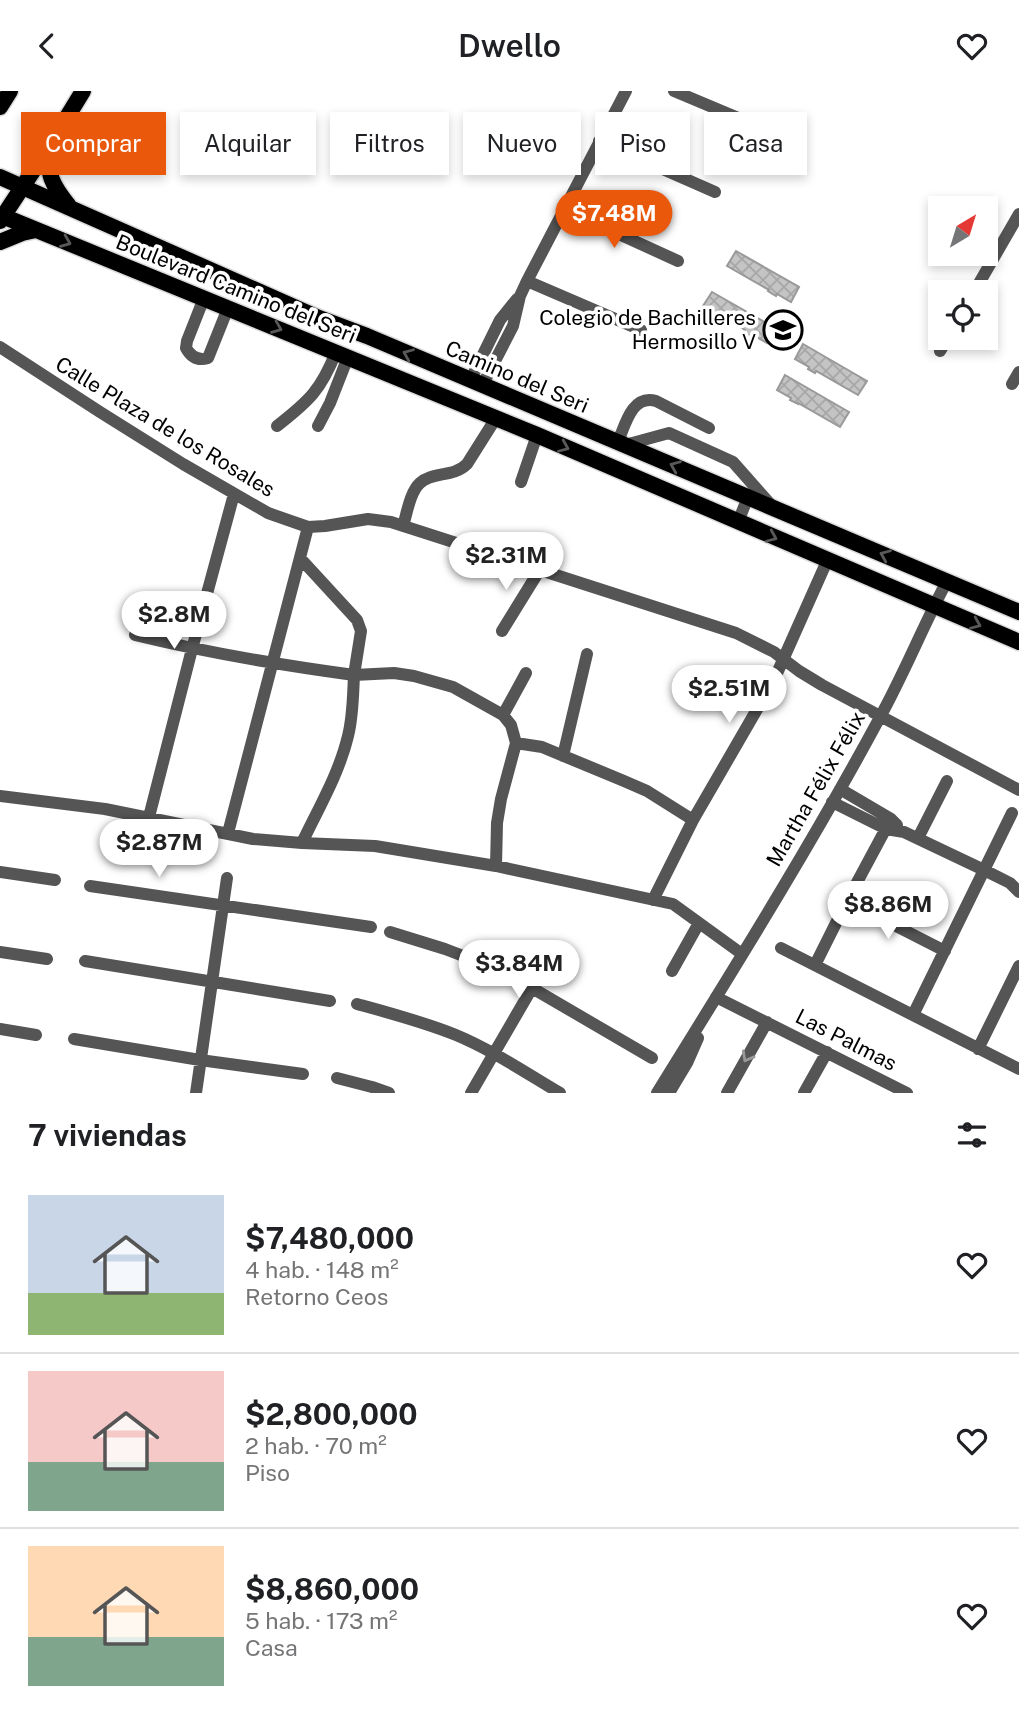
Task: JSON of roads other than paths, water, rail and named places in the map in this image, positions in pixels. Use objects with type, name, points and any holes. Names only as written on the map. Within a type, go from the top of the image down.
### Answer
[{"type":"main road","points":[[0,107],[10,91]]},
{"type":"main road","points":[[70,112],[83,91]]},
{"type":"main road","points":[[1,217],[30,175]]},
{"type":"main road","points":[[50,175],[58,193],[73,210]]},
{"type":"main road","name":"Camino del Seri","points":[[0,177],[319,318],[1019,613]]},
{"type":"main road","name":"Boulevard Camino del Seri","points":[[1,217],[496,418]]},
{"type":"main road","points":[[0,242],[36,230]]},
{"type":"main road","points":[[204,298],[206,288],[215,282],[226,284],[290,312],[319,318]]},
{"type":"main road","points":[[496,418],[1019,642]]},
{"type":"street","points":[[615,112],[626,91]]},
{"type":"street","points":[[674,91],[724,112]]},
{"type":"street","points":[[476,383],[513,326],[520,296],[595,149]]},
{"type":"street","points":[[676,175],[715,192]]},
{"type":"street","points":[[564,209],[678,261]]},
{"type":"street","points":[[983,280],[1013,239],[1019,214]]},
{"type":"street","points":[[527,281],[641,330]]},
{"type":"street","points":[[476,383],[500,320],[520,296]]},
{"type":"street","points":[[204,298],[186,348],[190,355],[201,360],[208,358],[228,308]]},
{"type":"street","points":[[500,320],[513,326]]},
{"type":"street","name":"Calle Plaza de los Rosales","points":[[0,347],[100,412],[268,513],[308,527],[357,520],[379,520],[736,633],[765,646],[811,678],[881,717],[1019,790]]},
{"type":"street","points":[[277,426],[304,405],[342,355]]},
{"type":"street","points":[[318,426],[330,403],[342,355]]},
{"type":"street","points":[[1012,384],[1019,372]]},
{"type":"street","points":[[709,428],[656,401],[642,400],[630,412],[622,444],[669,433],[733,463],[773,508]]},
{"type":"street","points":[[402,526],[419,483],[430,477],[461,470],[496,418]]},
{"type":"street","points":[[521,482],[537,435]]},
{"type":"street","points":[[149,817],[234,495]]},
{"type":"street","points":[[738,522],[748,498]]},
{"type":"street","points":[[228,833],[308,527]]},
{"type":"street","points":[[300,558],[357,620],[361,631],[348,736],[334,777],[302,843]]},
{"type":"street","points":[[653,900],[693,820],[764,697],[827,561]]},
{"type":"street","points":[[502,631],[539,571]]},
{"type":"street","name":"Martha Félix Félix","points":[[707,1011],[881,717],[947,582]]},
{"type":"street","points":[[135,635],[273,664],[354,675],[394,673],[414,676],[453,687],[503,715],[511,725],[516,743],[497,823],[496,866]]},
{"type":"street","points":[[562,756],[587,654]]},
{"type":"street","points":[[503,715],[526,673]]},
{"type":"street","points":[[516,743],[536,745],[647,791],[693,820]]},
{"type":"street","points":[[918,838],[947,781]]},
{"type":"street","points":[[840,789],[889,824]]},
{"type":"street","points":[[0,796],[104,809],[253,839],[375,846],[496,866],[673,905],[742,954]]},
{"type":"street","points":[[832,802],[889,824],[1016,886]]},
{"type":"street","points":[[913,1016],[1012,813]]},
{"type":"street","points":[[815,965],[889,824]]},
{"type":"street","points":[[0,872],[55,880]]},
{"type":"street","points":[[195,1093],[227,878]]},
{"type":"street","points":[[90,885],[371,927]]},
{"type":"street","points":[[847,901],[945,951]]},
{"type":"street","points":[[672,971],[699,923]]},
{"type":"street","points":[[390,932],[492,967],[652,1058]]},
{"type":"street","points":[[781,948],[1019,1069]]},
{"type":"street","points":[[0,952],[47,959]]},
{"type":"street","points":[[85,961],[330,1001]]},
{"type":"street","points":[[978,1049],[1019,966]]},
{"type":"street","points":[[471,1093],[532,988]]},
{"type":"street","name":"Las Palmas","points":[[716,996],[907,1093]]},
{"type":"street","points":[[357,1004],[414,1019],[458,1036],[560,1093]]},
{"type":"street","points":[[657,1093],[707,1011]]},
{"type":"street","points":[[669,1093],[687,1063],[707,1011]]},
{"type":"street","name":"Las Palmas","points":[[727,1093],[767,1022]]},
{"type":"street","points":[[0,1029],[36,1035]]},
{"type":"street","points":[[74,1038],[303,1074]]},
{"type":"street","points":[[804,1093],[827,1052]]},
{"type":"street","points":[[337,1078],[389,1093]]},
{"type":"place","name":"Colegio de Bachilleres Hermosillo V","points":[[783,330]]}]
